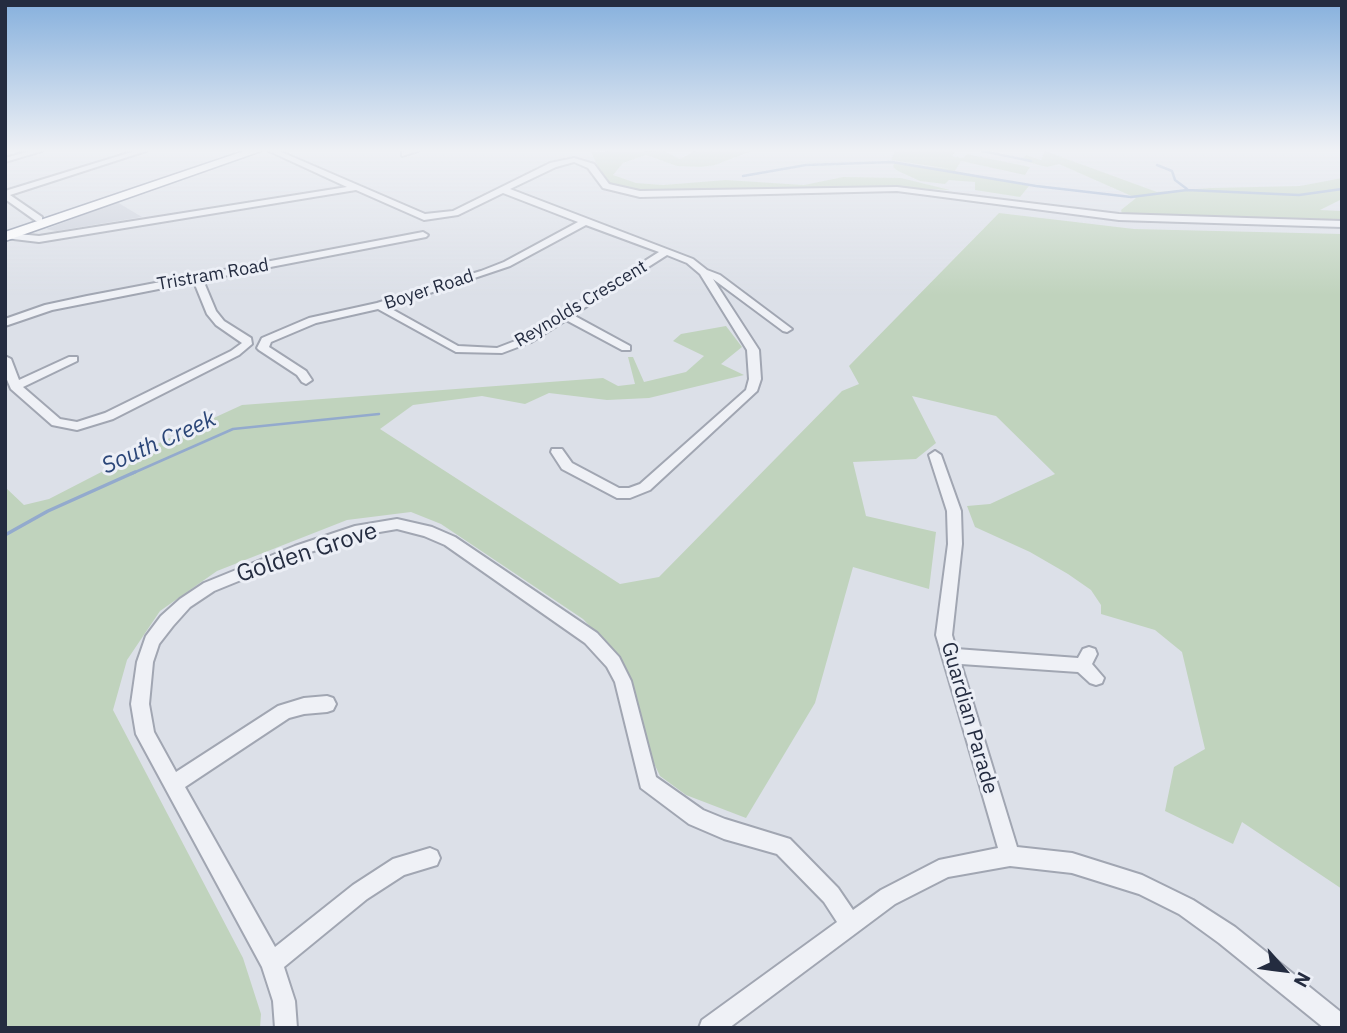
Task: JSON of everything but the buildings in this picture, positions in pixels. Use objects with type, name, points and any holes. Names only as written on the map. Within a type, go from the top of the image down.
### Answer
[{"type":"highway","points":[[6,234],[39,219],[97,199]]},
{"type":"highway","points":[[6,234],[110,199]]},
{"type":"street","points":[[11,199],[39,219]]},
{"type":"street","points":[[6,234],[39,239],[285,199]]},
{"type":"street","points":[[379,199],[408,212],[438,217],[455,213],[481,199]]},
{"type":"street","points":[[528,199],[690,261],[704,272],[717,277],[787,329]]},
{"type":"street","points":[[978,199],[1119,217],[1342,224]]},
{"type":"street","name":"Boyer Road","points":[[306,380],[302,373],[263,348],[265,340],[313,320],[379,306],[507,264],[586,221]]},
{"type":"street","name":"Tristram Road","points":[[5,323],[49,307],[423,235]]},
{"type":"street","name":"Reynolds Crescent","points":[[379,306],[447,345],[475,352],[509,348],[566,316],[666,252]]},
{"type":"street","points":[[557,452],[567,466],[577,472],[617,493],[630,493],[645,487],[751,391],[755,365],[748,339],[716,295],[704,272]]},
{"type":"street","points":[[5,359],[15,386],[56,422],[77,426],[109,416],[235,354],[247,344],[247,340],[220,323],[211,312],[197,278]]},
{"type":"street","points":[[566,316],[626,348]]},
{"type":"street","points":[[15,386],[73,359]]},
{"type":"street","name":"Guardian Parade","points":[[935,455],[954,511],[956,544],[944,635],[1010,856]]},
{"type":"street","name":"Golden Grove","points":[[286,1028],[284,1001],[272,963],[145,734],[140,704],[145,662],[152,641],[167,621],[185,603],[209,587],[355,531],[397,524],[428,531],[450,541],[591,638],[613,662],[623,681],[648,782],[696,817],[724,829],[783,846],[831,895],[850,923]]},
{"type":"street","points":[[950,656],[1085,660],[1096,677]]},
{"type":"street","points":[[173,784],[284,712],[327,704]]},
{"type":"street","points":[[710,1028],[888,897],[946,867],[1010,856],[1072,863],[1142,885],[1186,907],[1236,942],[1342,1028]]},
{"type":"street","points":[[272,963],[360,892],[400,866],[430,858]]},
{"type":"shaded area","points":[[117,202],[142,217],[56,231],[46,229]]},
{"type":"green space","points":[[1134,199],[1342,199],[1320,210],[1342,211],[1342,221],[1122,214],[1121,210]]},
{"type":"green space","points":[[999,213],[1134,229],[1342,234],[1342,889],[1242,822],[1233,844],[1165,811],[1174,767],[1205,749],[1182,652],[1155,630],[1101,614],[1101,605],[1091,590],[1068,574],[1030,552],[975,527],[967,506],[990,504],[1055,474],[996,416],[912,396],[936,443],[916,459],[853,462],[866,516],[936,532],[929,589],[853,567],[815,703],[746,818],[686,795],[660,776],[650,755],[632,683],[613,651],[583,619],[441,524],[411,512],[347,520],[217,571],[160,611],[127,660],[113,710],[243,958],[261,1014],[260,1028],[5,1028],[5,487],[24,505],[49,499],[146,449],[242,405],[603,378],[618,386],[635,384],[628,357],[633,357],[644,382],[686,372],[704,356],[673,341],[681,334],[726,326],[742,347],[721,364],[744,375],[649,398],[607,400],[549,393],[525,404],[482,396],[413,405],[380,429],[620,584],[659,577],[842,391],[859,384],[849,366]]},
{"type":"waterway","name":"South Creek","points":[[131,474],[233,429],[379,414]]},
{"type":"waterway","name":"South Creek","points":[[5,535],[48,511],[135,472]]}]
